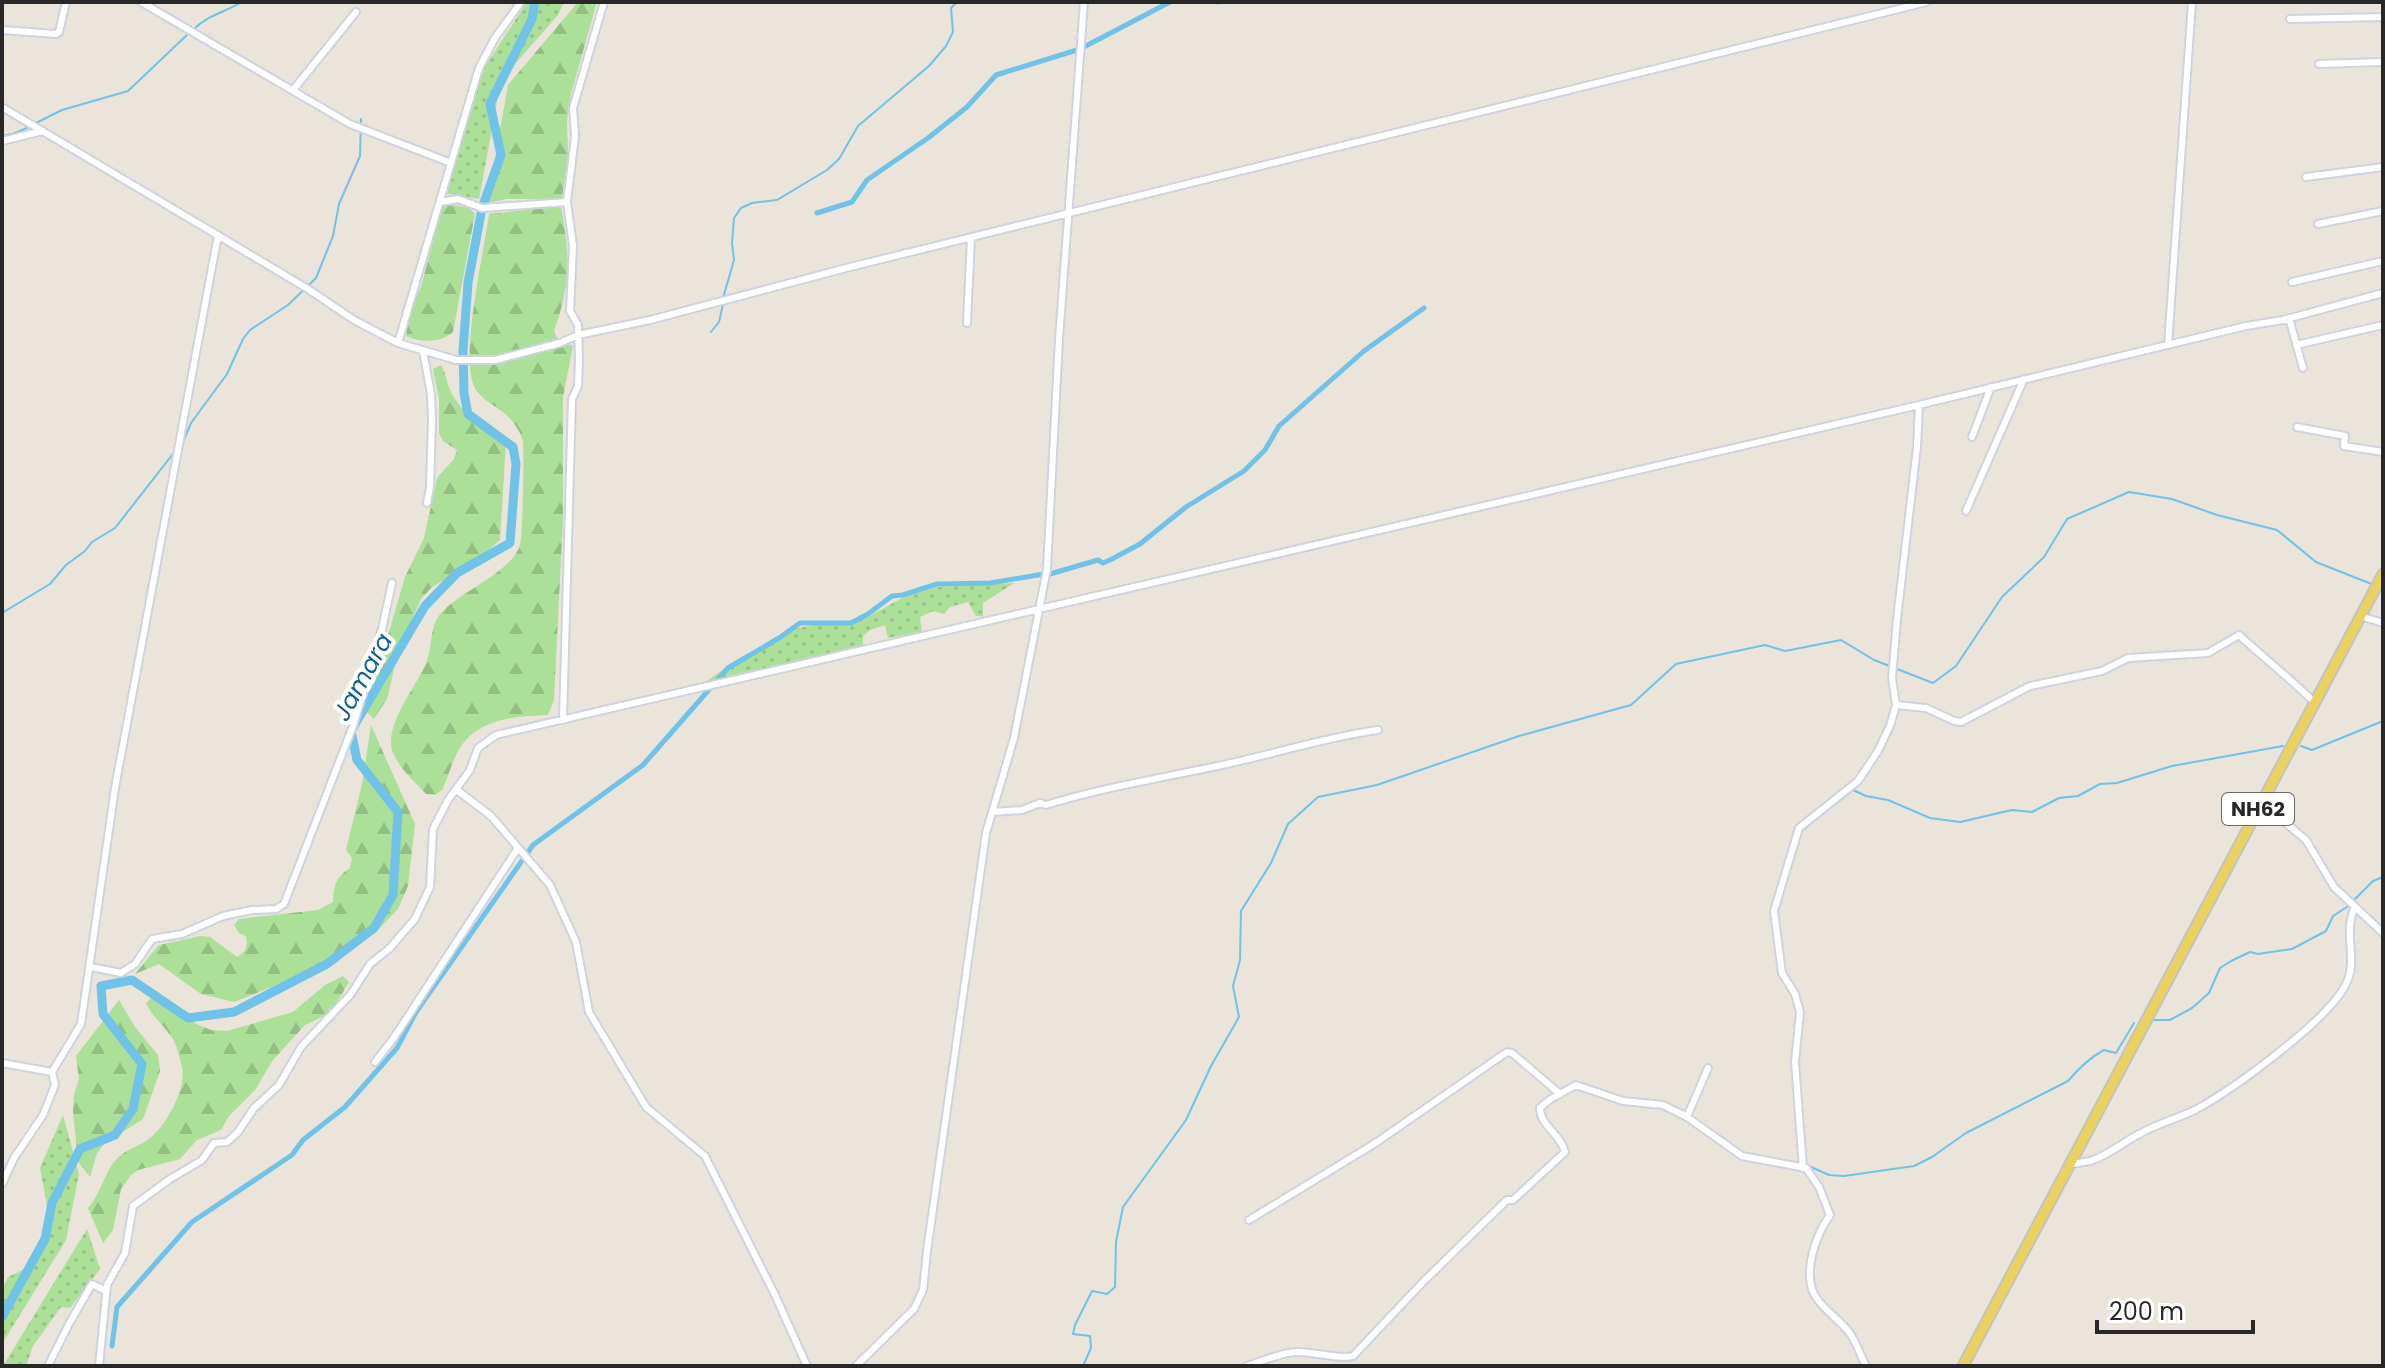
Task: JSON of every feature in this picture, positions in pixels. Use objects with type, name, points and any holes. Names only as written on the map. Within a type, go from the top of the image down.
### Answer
[{"type":"main road","name":"NH62","points":[[1963,1366],[2383,574]]},
{"type":"street","points":[[2,30],[56,34],[66,2]]},
{"type":"street","points":[[141,2],[350,124],[451,163]]},
{"type":"street","points":[[398,343],[479,68],[495,38],[521,2]]},
{"type":"street","points":[[563,720],[572,399],[578,386],[578,325],[570,311],[573,246],[567,202],[575,136],[573,108],[604,2]]},
{"type":"street","points":[[856,1366],[914,1309],[923,1290],[986,833],[1014,738],[1041,609],[1047,569],[1059,339],[1084,2]]},
{"type":"street","points":[[2,107],[354,320],[398,343],[456,360],[495,360],[560,343],[578,335],[650,320],[1927,2]]},
{"type":"street","points":[[2168,345],[2192,2]]},
{"type":"street","points":[[293,90],[356,12]]},
{"type":"street","points":[[2290,19],[2383,17]]},
{"type":"street","points":[[2319,64],[2383,62]]},
{"type":"street","points":[[2,141],[43,131]]},
{"type":"street","points":[[2306,177],[2383,167]]},
{"type":"street","points":[[440,202],[458,199],[482,208],[567,202]]},
{"type":"street","points":[[2318,224],[2383,211]]},
{"type":"street","points":[[2,1184],[14,1158],[43,1115],[55,1085],[52,1072],[81,1024],[115,788],[218,235]]},
{"type":"street","points":[[967,323],[971,238]]},
{"type":"street","points":[[2292,282],[2383,261]]},
{"type":"street","points":[[99,1366],[107,1285],[125,1253],[133,1206],[202,1160],[214,1143],[227,1142],[238,1132],[254,1108],[290,1071],[301,1047],[351,994],[370,964],[389,949],[415,919],[430,887],[433,829],[470,770],[478,748],[496,735],[1919,405],[2383,293]]},
{"type":"street","points":[[2289,318],[2303,368]]},
{"type":"street","points":[[2296,345],[2383,325]]},
{"type":"street","points":[[423,351],[432,420],[427,503]]},
{"type":"street","points":[[1966,511],[2024,379]]},
{"type":"street","points":[[1972,437],[1991,387]]},
{"type":"street","points":[[1803,1168],[1795,1062],[1800,1012],[1795,994],[1782,973],[1774,911],[1799,828],[1858,781],[1884,739],[1896,705],[1892,678],[1919,405]]},
{"type":"street","points":[[2297,427],[2345,436],[2344,446],[2383,452]]},
{"type":"street","points":[[91,967],[121,973],[135,964],[152,939],[182,934],[223,916],[276,909],[284,904],[353,726],[382,629],[392,583]]},
{"type":"street","points":[[2360,616],[2383,623]]},
{"type":"street","points":[[1896,705],[1926,708],[1961,722],[2030,686],[2102,671],[2128,658],[2208,653],[2239,635],[2271,664],[2280,668],[2315,703]]},
{"type":"street","points":[[992,812],[1022,810],[1040,803],[1046,805],[1086,792],[1378,730]]},
{"type":"street","points":[[457,790],[484,809],[546,879],[576,942],[589,1012],[646,1107],[705,1156],[807,1366]]},
{"type":"street","points":[[2260,805],[2306,840],[2334,887],[2383,933]]},
{"type":"street","points":[[375,1062],[518,848]]},
{"type":"street","points":[[2069,1165],[2092,1161],[2143,1131],[2201,1106],[2264,1064],[2315,1021],[2346,985],[2350,974],[2348,921],[2353,905]]},
{"type":"street","points":[[1249,1220],[1374,1144],[1507,1052],[1560,1094]]},
{"type":"street","points":[[2,1063],[52,1072]]},
{"type":"street","points":[[1687,1117],[1708,1068]]},
{"type":"street","points":[[1247,1366],[1294,1352],[1325,1353],[1347,1358],[1353,1356],[1507,1200],[1513,1200],[1565,1152],[1563,1144],[1540,1117],[1540,1108],[1576,1085],[1623,1101],[1663,1105],[1687,1117],[1742,1156],[1803,1168],[1814,1177],[1830,1215],[1820,1229],[1815,1247],[1810,1275],[1814,1295],[1850,1333],[1866,1366]]},
{"type":"street","points":[[48,1366],[92,1284],[106,1291]]},
{"type":"green space","points":[[527,2],[564,2],[558,15],[501,80],[479,199],[445,193],[486,65]]},
{"type":"green space","points":[[578,2],[597,2],[571,94],[562,199],[506,199],[487,203],[508,85]]},
{"type":"green space","points":[[442,206],[469,208],[475,214],[453,332],[437,340],[424,341],[406,336],[409,312],[421,287]]},
{"type":"green space","points":[[561,206],[567,269],[564,299],[554,331],[558,339],[573,346],[563,397],[563,519],[554,700],[548,715],[503,720],[472,734],[457,753],[442,790],[435,795],[426,794],[395,757],[391,746],[395,722],[426,663],[438,617],[450,604],[507,564],[515,555],[521,538],[522,439],[507,416],[476,389],[470,368],[471,325],[489,214]]},
{"type":"green space","points":[[441,365],[460,406],[506,442],[500,540],[475,562],[432,587],[421,599],[399,649],[387,699],[374,719],[366,711],[405,577],[424,538],[437,478],[454,459],[457,450],[443,441],[439,433],[439,400],[433,369]]},
{"type":"green space","points":[[1014,583],[983,603],[983,616],[976,616],[968,602],[950,607],[944,614],[933,611],[920,617],[922,632],[888,638],[885,625],[863,636],[863,647],[704,683],[741,657],[762,649],[796,628],[866,618],[902,598],[937,587]]},
{"type":"green space","points":[[371,725],[415,824],[408,886],[398,909],[374,934],[314,970],[234,1002],[201,994],[159,964],[135,974],[159,945],[200,936],[210,937],[237,957],[247,943],[246,936],[239,933],[234,925],[239,919],[318,910],[333,902],[337,882],[350,868],[352,858],[346,850],[362,784]]},
{"type":"green space","points":[[343,976],[349,982],[336,1004],[322,1017],[305,1025],[273,1060],[255,1090],[229,1116],[221,1130],[197,1140],[180,1159],[138,1170],[131,1175],[121,1189],[113,1230],[103,1243],[88,1208],[115,1161],[146,1141],[160,1127],[178,1097],[183,1076],[175,1044],[146,1003],[152,997],[176,1007],[196,1024],[211,1030],[227,1031],[293,1012],[325,985]]},
{"type":"green space","points":[[119,1000],[135,1027],[158,1055],[160,1071],[143,1119],[105,1143],[97,1153],[90,1177],[78,1162],[73,1112],[79,1079],[76,1056]]},
{"type":"green space","points":[[63,1115],[79,1174],[66,1240],[2,1344],[2,1292],[8,1277],[31,1266],[43,1242],[49,1216],[40,1168]]},
{"type":"green space","points":[[87,1229],[100,1269],[70,1308],[61,1307],[33,1346],[26,1366],[3,1366]]},
{"type":"waterway","points":[[194,29],[242,2]]},
{"type":"waterway","name":"Jamara","points":[[2,1317],[45,1239],[52,1203],[80,1149],[115,1135],[133,1109],[142,1064],[103,1014],[101,986],[132,980],[188,1018],[234,1012],[327,964],[374,928],[393,895],[398,812],[357,760],[351,731],[425,606],[457,573],[510,543],[516,464],[513,447],[468,414],[463,350],[468,283],[482,208],[501,155],[490,104],[532,19],[535,2]]},
{"type":"waterway","points":[[723,298],[734,260],[734,218],[741,208],[752,203],[777,200],[827,170],[839,159],[858,126],[929,66],[946,46],[953,32],[951,8],[957,2]]},
{"type":"waterway","points":[[817,213],[852,202],[867,180],[967,107],[996,75],[1080,49],[1170,2]]},
{"type":"waterway","points":[[36,123],[62,110],[128,91],[189,33]]},
{"type":"waterway","points":[[183,442],[191,423],[227,374],[250,330],[288,305],[316,278],[333,236],[339,204],[360,156],[361,119]]},
{"type":"waterway","points":[[2,136],[31,126]]},
{"type":"waterway","points":[[711,332],[719,322],[723,304]]},
{"type":"waterway","points":[[1050,574],[1098,560],[1103,563],[1110,560],[1140,544],[1186,507],[1244,471],[1265,450],[1279,426],[1364,351],[1424,308]]},
{"type":"waterway","points":[[2,613],[50,584],[92,542],[115,528],[176,450]]},
{"type":"waterway","points":[[1083,1366],[1091,1348],[1090,1336],[1073,1334],[1075,1325],[1092,1291],[1107,1294],[1115,1287],[1116,1242],[1123,1207],[1186,1120],[1211,1066],[1239,1017],[1233,986],[1240,960],[1241,911],[1271,863],[1288,824],[1318,797],[1377,785],[1519,736],[1631,705],[1676,664],[1765,645],[1785,651],[1841,640],[1874,660],[1933,683],[1956,666],[2002,597],[2044,557],[2067,519],[2129,492],[2172,499],[2217,515],[2277,530],[2316,562],[2374,585]]},
{"type":"waterway","points":[[112,1346],[117,1307],[192,1222],[292,1155],[303,1140],[345,1107],[397,1048],[416,1012],[533,845],[643,765],[728,668],[800,623],[851,623],[892,596],[937,584],[990,583],[1044,574]]},
{"type":"waterway","points":[[2301,746],[2312,750],[2383,721]]},
{"type":"waterway","points":[[1800,832],[1853,790],[1888,800],[1930,818],[1960,822],[2012,810],[2032,812],[2059,798],[2078,796],[2100,784],[2117,783],[2172,766],[2283,746]]},
{"type":"waterway","points":[[2354,900],[2373,881],[2383,877]]},
{"type":"waterway","points":[[2146,1029],[2153,1020],[2170,1020],[2192,1008],[2209,993],[2220,968],[2231,961],[2250,952],[2258,954],[2292,949],[2326,931],[2333,916],[2350,905]]},
{"type":"waterway","points":[[1811,1167],[1829,1175],[1844,1176],[1914,1166],[1966,1133],[2068,1081],[2084,1064],[2104,1050],[2116,1053],[2134,1023]]}]
